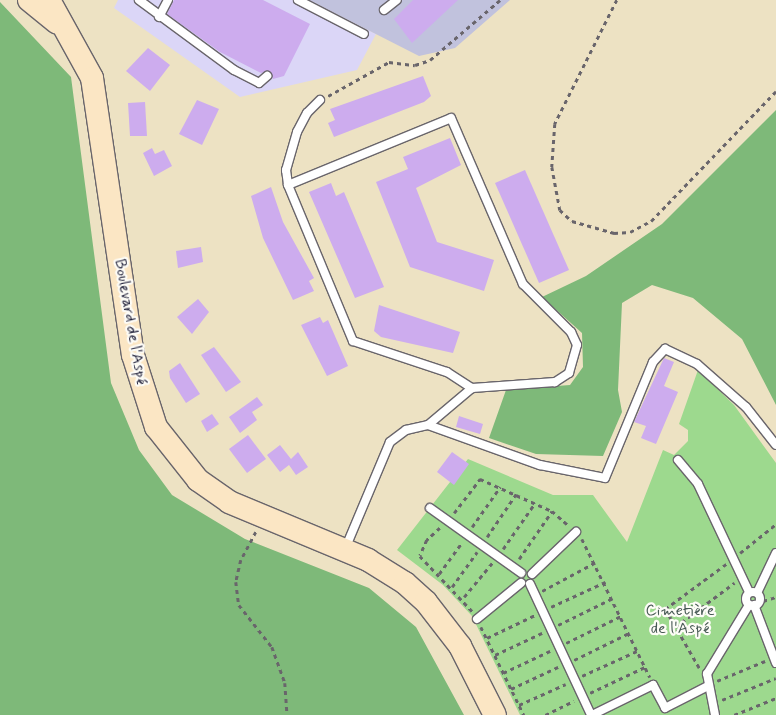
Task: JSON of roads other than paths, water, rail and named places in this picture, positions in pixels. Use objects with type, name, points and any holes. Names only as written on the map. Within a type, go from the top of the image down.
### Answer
[{"type":"main road","name":"Boulevard de l'Aspé","points":[[29,0],[68,31]]},
{"type":"main road","name":"Boulevard de l'Aspé","points":[[49,0],[68,31],[92,78],[133,354],[156,427],[198,480],[229,502],[344,550],[405,583],[426,602],[460,646],[495,715]]},
{"type":"lane","points":[[139,0],[159,17],[234,70],[259,83],[267,76]]},
{"type":"lane","points":[[159,17],[168,0]]},
{"type":"lane","points":[[298,0],[364,34]]},
{"type":"lane","points":[[384,10],[397,0]]},
{"type":"lane","points":[[320,100],[306,113],[297,132],[286,170],[288,185],[353,341],[447,372],[472,388]]},
{"type":"lane","points":[[288,185],[451,118],[523,284],[571,332],[577,345],[569,372],[555,382],[472,388],[428,425],[406,430],[390,442],[344,550]]},
{"type":"lane","points":[[428,425],[540,465],[605,478],[653,362],[658,353],[671,349],[697,364],[746,407],[776,445]]},
{"type":"lane","points":[[678,460],[698,484],[736,557],[754,599],[775,660]]},
{"type":"lane","points":[[430,508],[521,573],[532,574]]},
{"type":"lane","points":[[576,532],[532,574],[530,584],[591,715],[654,685],[666,711],[708,686]]},
{"type":"lane","points":[[714,715],[706,674],[754,599],[776,553]]},
{"type":"lane","points":[[477,619],[521,582],[521,573]]},
{"type":"lane","points":[[521,582],[530,584]]},
{"type":"park label","name":"Cimetière de l'Aspé","points":[[680,620]]}]
